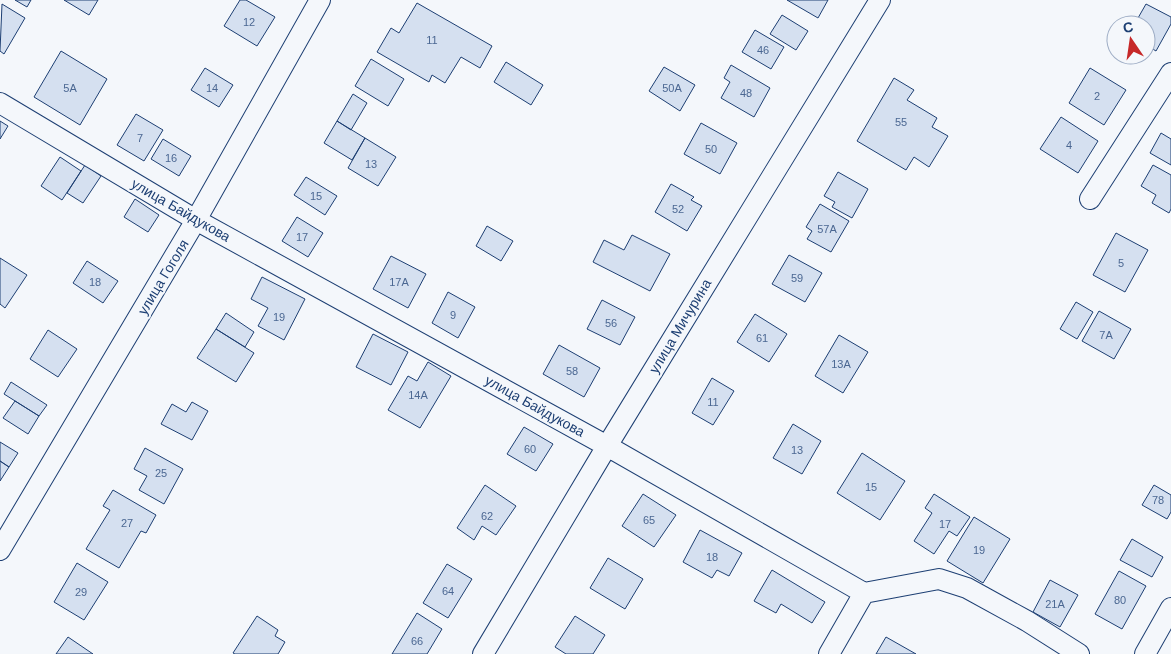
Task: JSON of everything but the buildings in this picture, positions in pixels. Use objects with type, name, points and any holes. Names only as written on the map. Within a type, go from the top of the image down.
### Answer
[{"type":"street","name":"улица Гоголя","points":[[0,550],[196,220],[320,0]]},
{"type":"street","name":"улица Мичурина","points":[[483,654],[607,446],[880,0]]},
{"type":"street","points":[[1090,199],[1171,73]]},
{"type":"street","name":"улица Байдукова","points":[[0,104],[196,220],[607,446],[864,593]]},
{"type":"street","points":[[829,654],[864,593],[939,579],[967,588],[1079,654]]},
{"type":"street","points":[[1145,654],[1171,608]]}]
